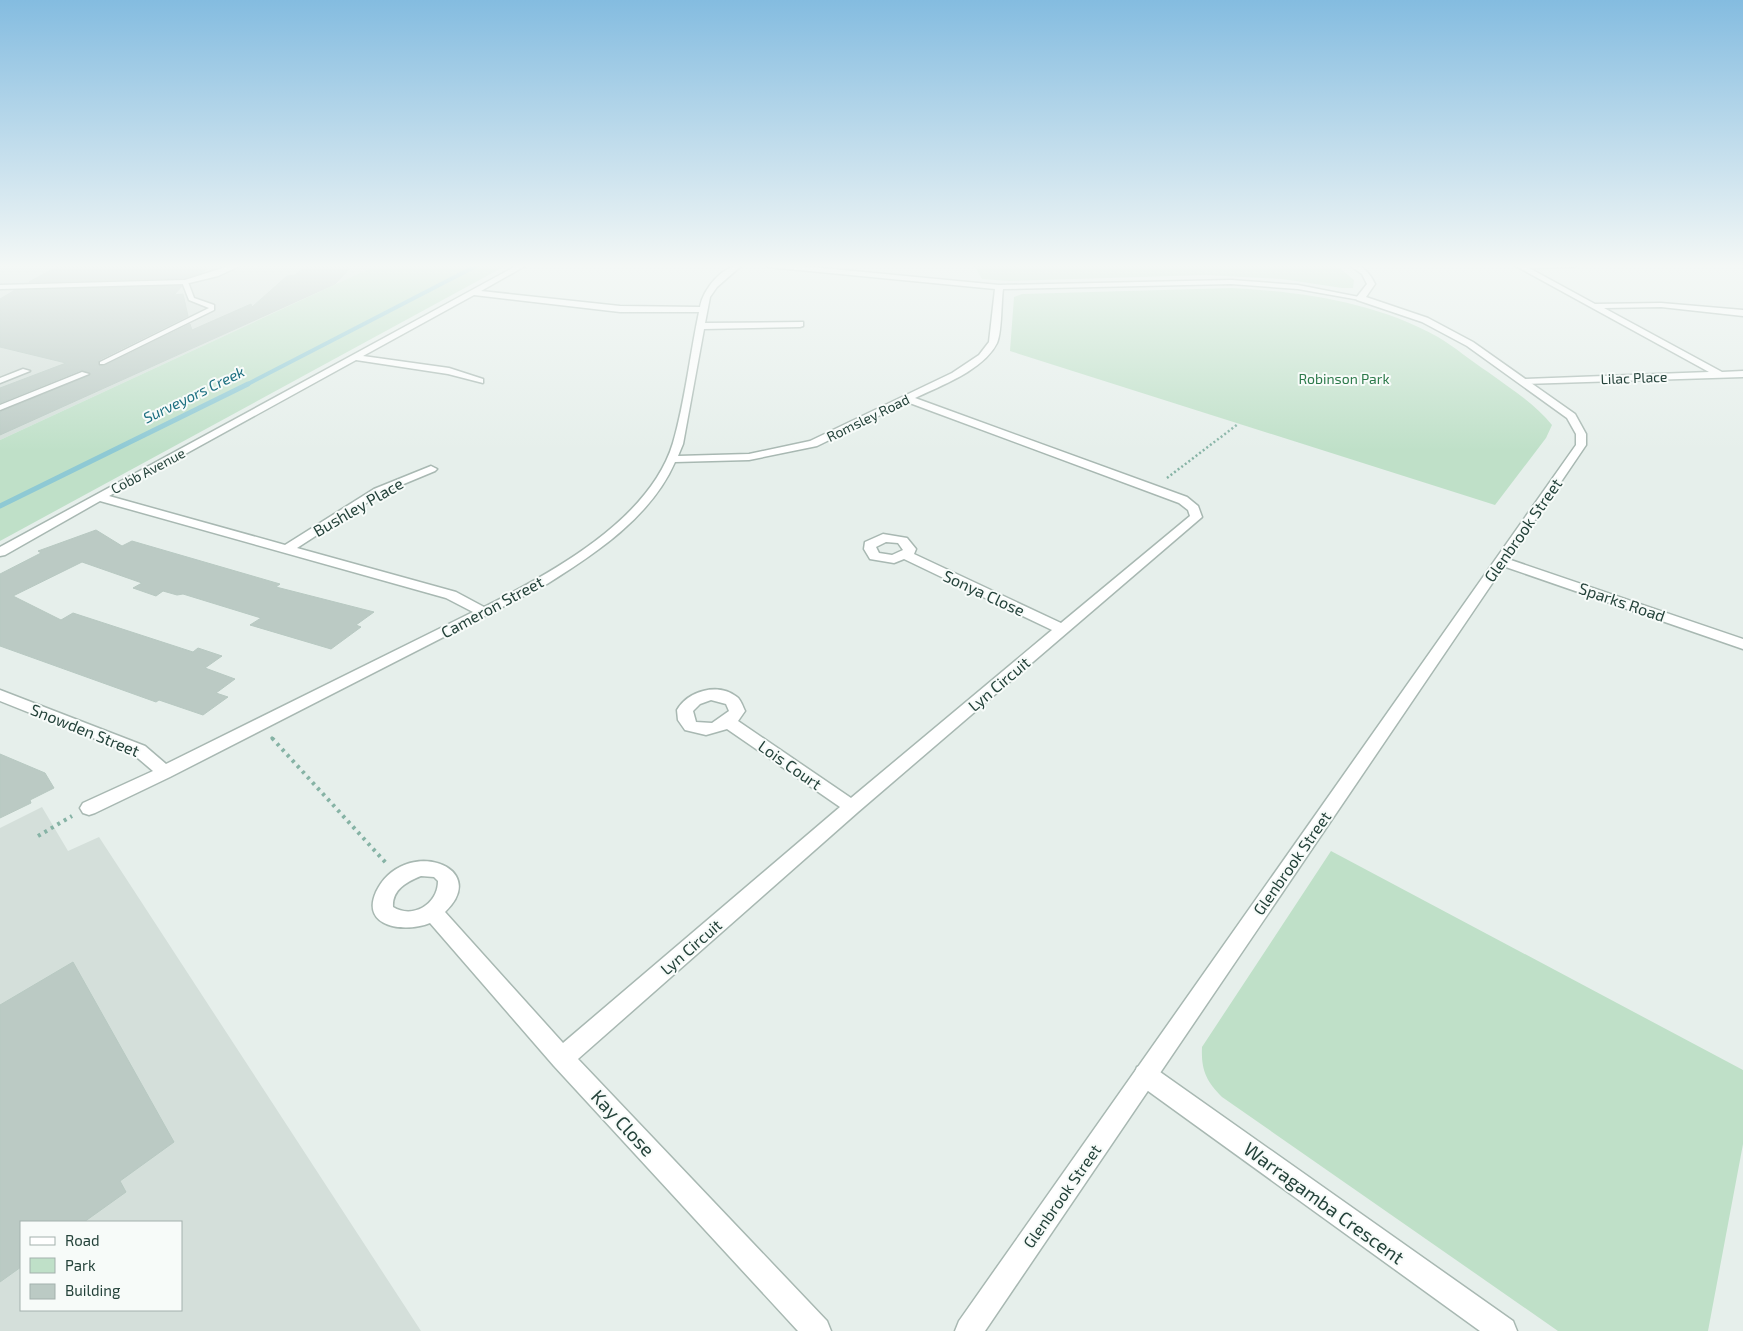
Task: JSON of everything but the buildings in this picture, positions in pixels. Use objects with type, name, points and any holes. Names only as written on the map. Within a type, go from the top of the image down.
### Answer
[{"type":"street","name":"Cobb Avenue","points":[[99,497],[412,327]]},
{"type":"street","name":"Cameron Street","points":[[89,808],[164,773],[542,582],[616,529],[652,493],[673,459],[678,444],[700,327]]},
{"type":"street","name":"Romsley Road","points":[[673,459],[749,457],[802,447],[832,436],[963,371],[986,352],[994,336],[995,327]]},
{"type":"street","name":"Glenbrook Street","points":[[969,1331],[1574,456],[1582,439],[1579,428],[1571,416],[1525,382],[1441,327]]},
{"type":"street","points":[[1633,327],[1721,375]]},
{"type":"street","points":[[357,358],[449,371],[480,381]]},
{"type":"street","name":"Lilac Place","points":[[1525,382],[1743,374]]},
{"type":"street","name":"Lyn Circuit","points":[[562,1058],[852,807],[1196,519],[1196,512],[1191,505],[1153,488],[907,399]]},
{"type":"street","name":"Bushley Place","points":[[287,549],[378,491],[431,469]]},
{"type":"street","name":"Cobb Avenue","points":[[99,497],[452,594],[483,612]]},
{"type":"street","points":[[0,552],[99,497]]},
{"type":"street","name":"Sonya Close","points":[[906,555],[1063,630]]},
{"type":"street","name":"Sparks Road","points":[[1502,561],[1743,644]]},
{"type":"street","name":"Snowden Street","points":[[0,695],[139,750],[153,760],[164,773]]},
{"type":"street","name":"Lois Court","points":[[729,723],[852,807]]},
{"type":"street","name":"Kay Close","points":[[433,912],[562,1058],[817,1331]]},
{"type":"street","name":"Warragamba Crescent","points":[[1145,1075],[1503,1331]]},
{"type":"lane","points":[[102,363],[175,327]]},
{"type":"lane","points":[[0,381],[26,371]]},
{"type":"lane","points":[[0,408],[85,374]]},
{"type":"path","points":[[1153,488],[1238,424]]},
{"type":"path","points":[[267,733],[392,870]]},
{"type":"path","points":[[38,836],[64,819],[89,808]]},
{"type":"shaded area","points":[[0,327],[243,327],[0,440]]},
{"type":"shaded area","points":[[42,807],[68,851],[99,837],[421,1331],[0,1331],[0,828]]},
{"type":"green space","points":[[243,327],[393,327],[0,541],[0,440]]},
{"type":"green space","name":"Robinson Park","points":[[1012,327],[1418,327],[1438,337],[1514,390],[1538,410],[1552,425],[1546,438],[1495,505],[1010,351]]},
{"type":"green space","points":[[1331,851],[1743,1070],[1743,1144],[1708,1331],[1558,1331],[1222,1097],[1212,1086],[1202,1062],[1202,1047]]},
{"type":"waterway","name":"Surveyors Creek","points":[[247,385],[358,327]]},
{"type":"waterway","name":"Surveyors Creek","points":[[0,506],[247,385]]}]
